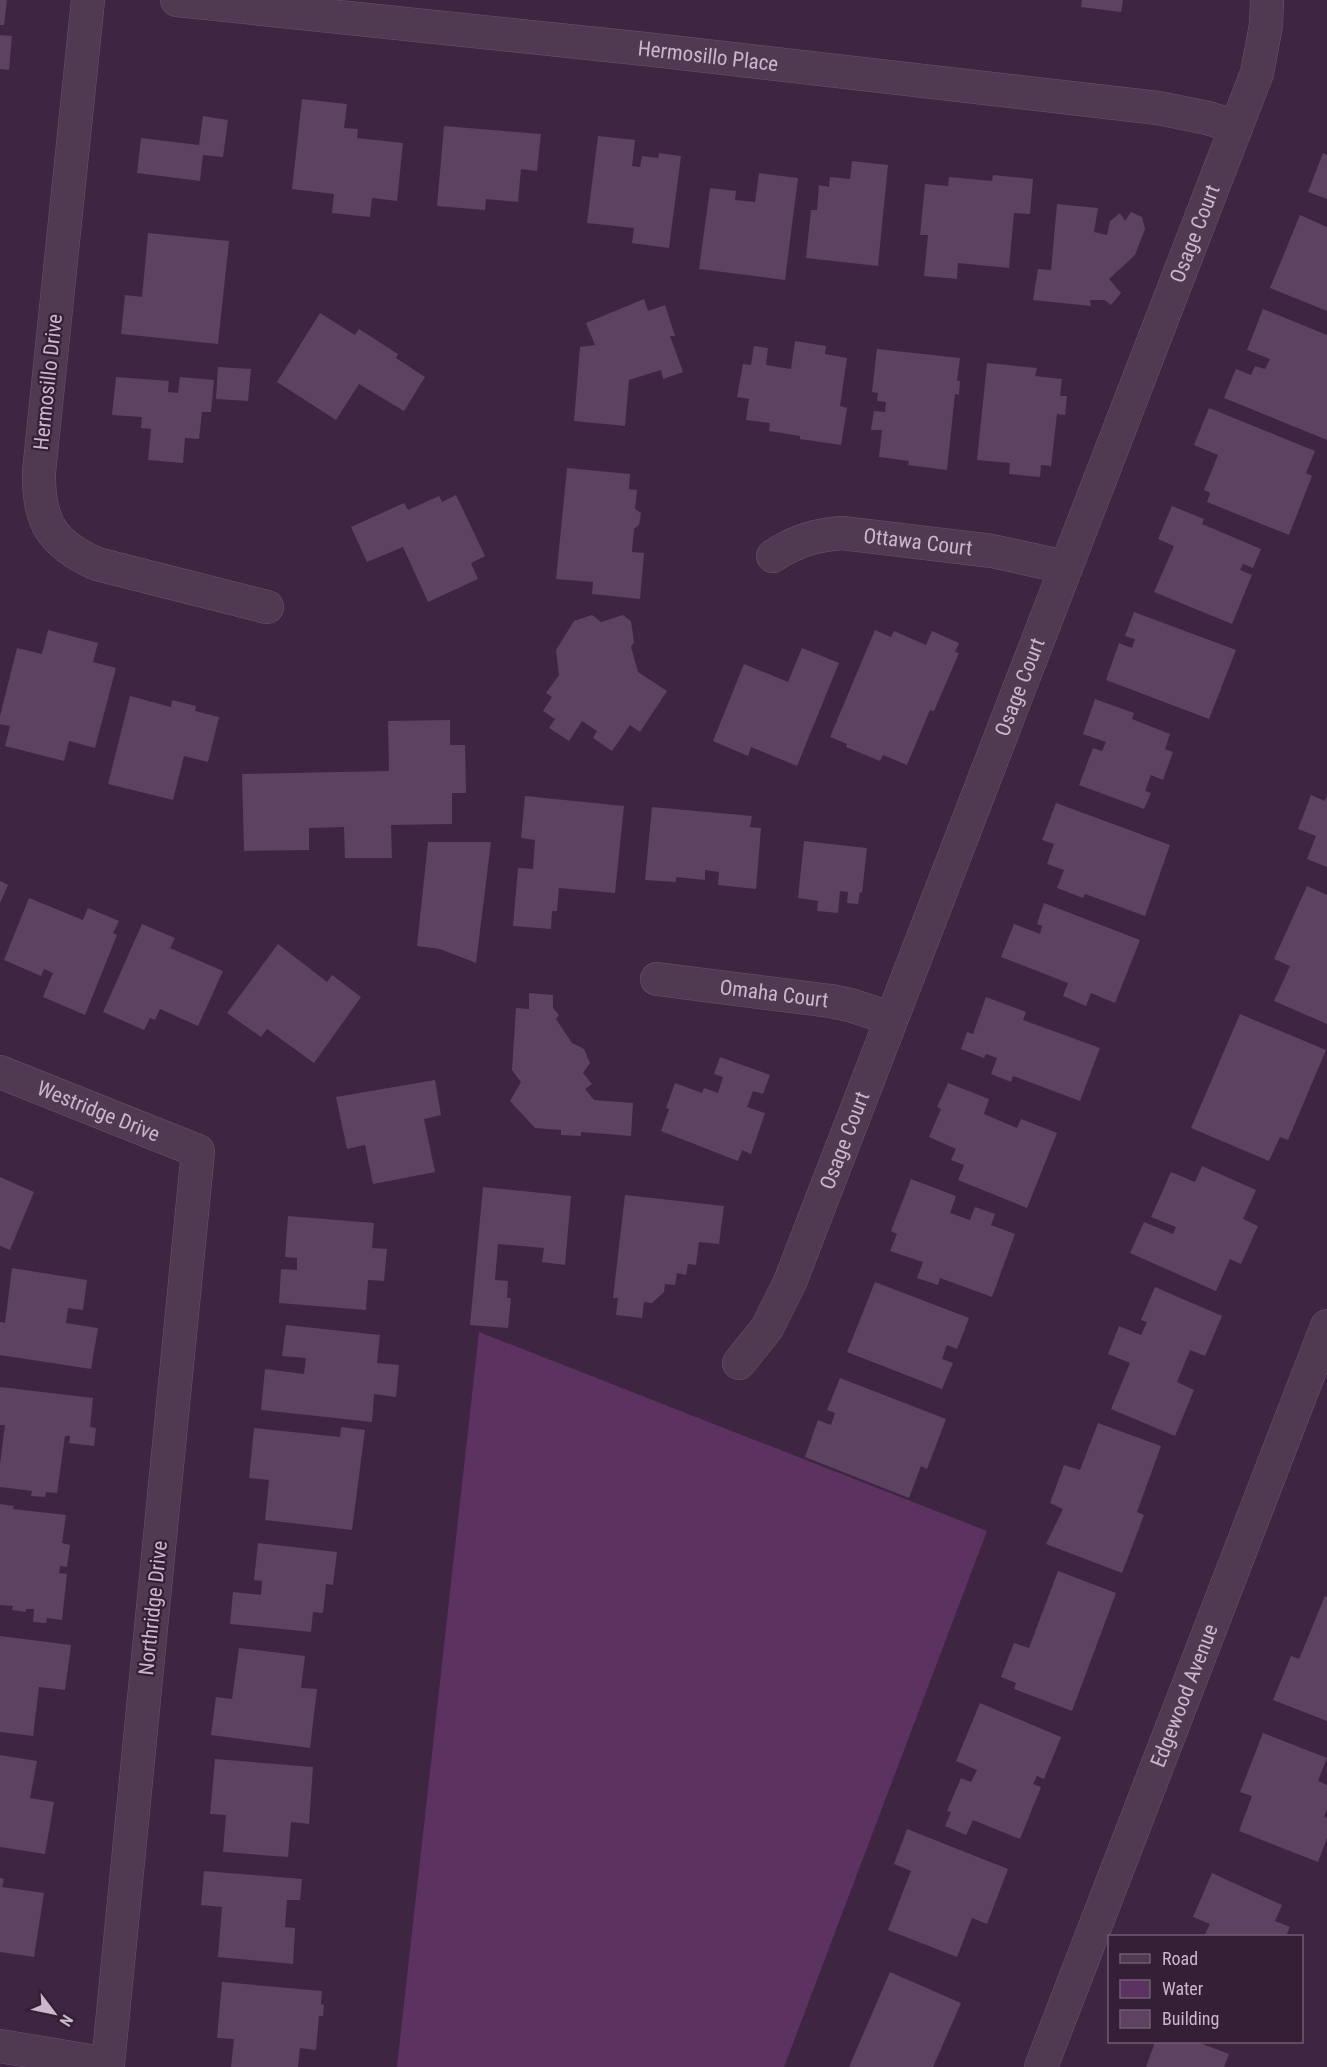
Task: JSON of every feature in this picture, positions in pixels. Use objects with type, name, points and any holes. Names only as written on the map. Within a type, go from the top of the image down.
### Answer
[{"type":"street","name":"Hermosillo Drive","points":[[88,0],[39,472],[39,493],[43,513],[49,530],[62,544],[78,556],[97,564],[267,607]]},
{"type":"street","name":"Hermosillo Place","points":[[177,0],[1158,108],[1191,114],[1236,127]]},
{"type":"street","name":"Osage Court","points":[[739,1363],[767,1328],[790,1282],[890,1018],[1236,127],[1260,62],[1266,25],[1267,0]]},
{"type":"street","name":"Ottawa Court","points":[[773,556],[803,540],[821,534],[842,534],[992,551],[1065,567]]},
{"type":"street","name":"Omaha Court","points":[[657,979],[831,1001],[890,1018]]},
{"type":"street","name":"Westridge Drive","points":[[0,1072],[198,1151]]},
{"type":"street","name":"Northridge Drive","points":[[0,2046],[108,2064],[198,1151]]},
{"type":"street","name":"Edgewood Avenue","points":[[1041,2067],[1327,1326]]},
{"type":"water","points":[[479,1332],[987,1531],[784,2067],[397,2067]]},
{"type":"building","points":[[0,0],[7,0],[4,25],[0,25]]},
{"type":"building","points":[[1082,0],[1123,0],[1121,12],[1081,7]]},
{"type":"building","points":[[0,35],[12,36],[9,70],[0,69]]},
{"type":"building","points":[[302,99],[347,104],[344,128],[358,129],[357,138],[403,143],[397,201],[372,198],[370,217],[332,213],[334,194],[292,189]]},
{"type":"building","points":[[203,116],[228,120],[223,157],[203,155],[200,181],[137,173],[141,138],[199,145]]},
{"type":"building","points":[[444,126],[541,134],[537,171],[521,169],[518,202],[486,199],[485,210],[437,206]]},
{"type":"building","points":[[598,136],[635,140],[632,166],[640,167],[642,156],[658,158],[659,153],[681,156],[669,248],[632,243],[634,228],[587,223]]},
{"type":"building","points":[[1323,153],[1327,155],[1327,199],[1308,192]]},
{"type":"building","points":[[852,161],[888,165],[878,266],[806,258],[811,210],[817,210],[819,185],[829,187],[830,177],[850,179]]},
{"type":"building","points":[[759,173],[798,178],[785,280],[699,269],[710,188],[736,191],[735,200],[755,202]]},
{"type":"building","points":[[993,175],[1033,179],[1030,214],[1014,213],[1009,268],[958,263],[957,279],[924,276],[928,235],[920,235],[925,184],[948,186],[949,177],[992,181]]},
{"type":"building","points":[[1057,204],[1098,208],[1094,232],[1107,235],[1110,221],[1120,213],[1125,221],[1131,212],[1142,217],[1145,229],[1135,255],[1109,279],[1121,293],[1111,305],[1105,300],[1090,300],[1091,306],[1033,300],[1038,269],[1051,270]]},
{"type":"building","points":[[1300,215],[1327,227],[1327,311],[1270,288]]},
{"type":"building","points":[[148,233],[229,241],[218,344],[121,334],[125,295],[142,297]]},
{"type":"building","points":[[644,299],[648,311],[665,305],[675,336],[670,336],[683,372],[663,379],[661,370],[629,380],[625,426],[574,421],[580,347],[595,345],[586,323]]},
{"type":"building","points":[[1263,309],[1327,335],[1327,440],[1224,398],[1236,369],[1251,375],[1255,366],[1265,369],[1270,359],[1247,350]]},
{"type":"building","points":[[320,313],[355,335],[359,329],[398,354],[396,358],[425,377],[404,411],[359,384],[336,420],[277,382]]},
{"type":"building","points":[[795,341],[826,346],[825,354],[847,358],[840,406],[847,408],[841,445],[800,439],[800,436],[769,431],[770,423],[746,420],[749,399],[737,397],[743,364],[751,365],[754,346],[768,348],[766,365],[791,369]]},
{"type":"building","points":[[877,349],[960,358],[957,381],[960,381],[959,395],[955,394],[947,470],[908,465],[909,461],[879,457],[882,430],[871,430],[874,411],[885,412],[886,402],[877,401],[878,393],[872,392]]},
{"type":"building","points":[[987,363],[1037,368],[1035,376],[1062,379],[1060,396],[1067,396],[1065,415],[1057,414],[1051,466],[1041,465],[1040,477],[1009,474],[1010,463],[977,460]]},
{"type":"building","points":[[218,367],[251,369],[248,401],[216,399]]},
{"type":"building","points":[[116,377],[169,381],[168,392],[178,393],[180,377],[214,380],[211,412],[202,412],[199,439],[185,438],[183,463],[148,460],[151,429],[141,428],[142,417],[112,415]]},
{"type":"building","points":[[1209,408],[1315,451],[1306,473],[1312,476],[1289,535],[1207,502],[1210,493],[1204,490],[1218,455],[1194,445]]},
{"type":"building","points":[[567,468],[630,474],[629,489],[637,490],[635,509],[641,513],[639,525],[634,529],[632,552],[644,553],[640,599],[592,594],[593,582],[556,579]]},
{"type":"building","points":[[456,495],[485,556],[471,563],[478,579],[428,602],[403,547],[367,562],[351,527],[404,503],[408,510],[439,496],[442,502]]},
{"type":"building","points":[[1172,506],[1204,519],[1202,524],[1261,549],[1253,568],[1243,564],[1240,570],[1252,575],[1232,624],[1154,592],[1174,546],[1158,539]]},
{"type":"building","points":[[1134,612],[1236,650],[1209,719],[1106,680],[1119,643],[1132,648],[1135,639],[1125,636]]},
{"type":"building","points":[[592,615],[601,622],[623,615],[631,621],[634,642],[631,647],[638,672],[667,691],[640,732],[630,725],[612,751],[593,738],[597,731],[582,721],[569,741],[549,728],[555,719],[543,711],[552,697],[546,693],[559,675],[556,650],[574,621]]},
{"type":"building","points":[[48,630],[98,643],[93,662],[116,668],[95,748],[69,741],[64,761],[5,746],[10,726],[0,724],[17,648],[42,654]]},
{"type":"building","points":[[875,630],[891,637],[894,631],[926,645],[932,631],[959,643],[955,652],[959,653],[934,711],[930,710],[907,765],[883,755],[880,761],[846,747],[847,744],[830,737]]},
{"type":"building","points":[[802,648],[839,663],[797,766],[751,747],[748,756],[713,741],[744,664],[788,682]]},
{"type":"building","points":[[130,696],[171,707],[172,700],[196,706],[195,711],[219,717],[208,762],[184,756],[173,800],[108,784]]},
{"type":"building","points":[[1095,699],[1134,713],[1132,719],[1170,734],[1165,749],[1173,752],[1163,780],[1151,775],[1145,791],[1151,793],[1144,809],[1079,785],[1093,748],[1102,751],[1106,742],[1083,734]]},
{"type":"building","points":[[450,720],[450,745],[465,745],[466,793],[452,793],[452,824],[391,825],[392,858],[345,858],[344,827],[309,828],[309,850],[244,851],[242,774],[389,771],[388,721]]},
{"type":"building","points":[[1311,795],[1325,801],[1327,795],[1327,867],[1307,859],[1316,836],[1298,829]]},
{"type":"building","points":[[525,796],[624,806],[615,893],[559,888],[557,911],[552,911],[551,929],[513,926],[518,868],[533,869],[535,840],[521,838]]},
{"type":"building","points":[[1056,803],[1170,845],[1145,916],[1085,894],[1083,898],[1057,888],[1064,870],[1047,864],[1054,844],[1042,840]]},
{"type":"building","points":[[652,807],[752,816],[750,827],[761,828],[756,889],[718,885],[719,872],[705,870],[705,880],[676,877],[676,882],[645,880]]},
{"type":"building","points":[[804,841],[867,848],[862,893],[860,892],[858,904],[847,903],[848,892],[840,891],[838,913],[817,911],[818,901],[798,898]]},
{"type":"building","points":[[428,842],[491,842],[476,963],[440,949],[417,946]]},
{"type":"building","points":[[0,881],[8,885],[0,903]]},
{"type":"building","points":[[1307,886],[1327,895],[1327,1024],[1274,1001],[1290,966],[1274,959]]},
{"type":"building","points":[[29,898],[83,920],[88,908],[119,921],[113,933],[117,935],[85,1015],[43,997],[53,973],[44,969],[41,976],[4,960]]},
{"type":"building","points":[[1044,903],[1140,940],[1115,1003],[1091,993],[1086,1006],[1063,996],[1068,983],[1001,957],[1014,924],[1040,934],[1042,926],[1037,924]]},
{"type":"building","points":[[142,924],[175,938],[170,948],[223,971],[198,1026],[160,1009],[155,1020],[150,1018],[144,1030],[103,1012]]},
{"type":"building","points":[[278,944],[327,982],[332,975],[361,997],[314,1063],[267,1029],[261,1037],[227,1013]]},
{"type":"building","points":[[529,993],[553,995],[553,1008],[559,1015],[556,1019],[572,1043],[584,1049],[590,1063],[583,1073],[592,1084],[585,1089],[594,1100],[633,1103],[631,1136],[581,1132],[581,1136],[561,1135],[561,1130],[535,1128],[510,1101],[521,1082],[512,1070],[516,1008],[529,1009]]},
{"type":"building","points":[[986,997],[1026,1012],[1023,1020],[1100,1048],[1080,1101],[1013,1076],[1011,1082],[991,1074],[997,1058],[986,1054],[984,1058],[961,1049],[967,1032],[973,1034]]},
{"type":"building","points":[[1240,1014],[1326,1050],[1288,1140],[1280,1137],[1269,1161],[1191,1128]]},
{"type":"building","points":[[720,1057],[770,1075],[763,1094],[753,1091],[747,1107],[765,1113],[751,1154],[742,1150],[738,1161],[661,1131],[675,1083],[702,1093],[704,1088],[718,1093],[723,1077],[714,1074]]},
{"type":"building","points":[[435,1080],[441,1115],[424,1119],[435,1172],[373,1184],[365,1145],[347,1149],[336,1097]]},
{"type":"building","points":[[948,1083],[989,1099],[984,1114],[1017,1128],[1021,1119],[1057,1133],[1027,1208],[958,1180],[964,1165],[951,1160],[956,1149],[929,1137],[941,1109],[937,1107]]},
{"type":"building","points":[[1202,1166],[1256,1190],[1243,1219],[1258,1226],[1241,1264],[1230,1259],[1216,1291],[1130,1253],[1144,1222],[1173,1234],[1176,1227],[1151,1217],[1171,1172],[1195,1182]]},
{"type":"building","points":[[0,1177],[34,1192],[10,1250],[0,1246]]},
{"type":"building","points":[[911,1179],[956,1196],[950,1213],[970,1220],[975,1207],[995,1214],[991,1225],[1015,1234],[992,1297],[940,1278],[938,1285],[917,1278],[923,1262],[890,1251],[897,1234],[891,1231]]},
{"type":"building","points":[[483,1187],[571,1196],[565,1265],[542,1262],[544,1248],[498,1244],[495,1280],[508,1281],[507,1298],[511,1298],[508,1328],[470,1325]]},
{"type":"building","points":[[625,1195],[724,1206],[719,1244],[699,1242],[696,1265],[688,1264],[686,1275],[677,1273],[675,1285],[665,1284],[664,1292],[652,1303],[644,1302],[642,1318],[616,1315],[618,1298],[613,1298]]},
{"type":"building","points":[[288,1216],[374,1223],[372,1248],[387,1249],[384,1281],[368,1280],[366,1310],[279,1303],[281,1269],[297,1270],[297,1258],[285,1257]]},
{"type":"building","points":[[12,1268],[87,1280],[83,1310],[68,1308],[66,1323],[98,1328],[91,1369],[0,1355],[0,1322],[5,1323]]},
{"type":"building","points":[[875,1282],[969,1318],[957,1349],[947,1345],[942,1359],[953,1363],[942,1389],[847,1352]]},
{"type":"building","points":[[1155,1287],[1222,1316],[1205,1356],[1190,1350],[1177,1382],[1194,1390],[1175,1436],[1111,1409],[1130,1363],[1108,1354],[1119,1326],[1141,1335],[1147,1322],[1141,1320]]},
{"type":"building","points":[[286,1325],[380,1335],[377,1363],[399,1365],[396,1397],[374,1394],[372,1422],[261,1410],[265,1369],[304,1374],[306,1358],[282,1356]]},
{"type":"building","points":[[840,1378],[946,1419],[927,1469],[921,1466],[909,1498],[805,1457],[818,1420],[831,1425],[835,1413],[827,1410]]},
{"type":"building","points":[[0,1387],[93,1398],[90,1427],[96,1428],[94,1446],[69,1443],[70,1436],[65,1436],[57,1493],[46,1492],[45,1497],[31,1496],[32,1491],[0,1487],[0,1464],[5,1425],[0,1425]]},
{"type":"building","points":[[1098,1423],[1161,1446],[1137,1512],[1144,1515],[1122,1573],[1046,1544],[1063,1509],[1050,1503],[1064,1465],[1080,1470]]},
{"type":"building","points":[[341,1427],[365,1430],[352,1530],[265,1520],[269,1480],[249,1478],[254,1428],[340,1437]]},
{"type":"building","points":[[0,1504],[14,1506],[13,1509],[66,1515],[62,1543],[70,1545],[67,1567],[60,1566],[59,1573],[67,1574],[62,1620],[47,1618],[46,1623],[33,1622],[34,1609],[26,1609],[25,1612],[12,1610],[13,1606],[0,1605]]},
{"type":"building","points":[[258,1543],[337,1552],[333,1585],[326,1584],[323,1613],[313,1612],[311,1632],[230,1624],[233,1592],[261,1595],[262,1581],[254,1580]]},
{"type":"building","points":[[1058,1571],[1116,1593],[1072,1711],[1014,1689],[1016,1683],[1001,1677],[1014,1643],[1029,1648]]},
{"type":"building","points":[[1325,1596],[1327,1597],[1327,1721],[1273,1700],[1291,1656],[1299,1659]]},
{"type":"building","points":[[0,1636],[71,1645],[65,1690],[39,1687],[33,1736],[0,1732]]},
{"type":"building","points":[[239,1648],[305,1656],[301,1688],[317,1689],[310,1748],[211,1735],[216,1697],[232,1699]]},
{"type":"building","points":[[980,1703],[1061,1737],[1044,1779],[1037,1776],[1033,1784],[1041,1787],[1020,1839],[973,1820],[966,1835],[945,1826],[951,1812],[947,1811],[961,1778],[971,1782],[977,1770],[956,1761]]},
{"type":"building","points":[[1263,1733],[1327,1758],[1318,1781],[1327,1785],[1327,1809],[1324,1817],[1327,1818],[1327,1838],[1318,1862],[1239,1831],[1252,1796],[1240,1792]]},
{"type":"building","points":[[0,1755],[37,1761],[30,1798],[54,1802],[45,1854],[0,1847]]},
{"type":"building","points":[[215,1759],[313,1767],[309,1824],[291,1822],[288,1857],[223,1852],[226,1815],[210,1814]]},
{"type":"building","points":[[907,1829],[1008,1869],[987,1924],[972,1918],[957,1957],[888,1930],[911,1871],[894,1864]]},
{"type":"building","points":[[204,1871],[302,1879],[300,1900],[287,1900],[285,1927],[295,1928],[293,1964],[218,1957],[222,1907],[201,1905]]},
{"type":"building","points":[[1212,1873],[1282,1905],[1275,1921],[1290,1927],[1286,1935],[1204,1935],[1210,1924],[1193,1917]]},
{"type":"building","points":[[0,1878],[4,1879],[2,1887],[44,1893],[34,1957],[0,1952]]},
{"type":"building","points":[[890,1972],[961,2003],[933,2067],[849,2067]]},
{"type":"building","points":[[222,1982],[322,1991],[323,2016],[319,2016],[316,2050],[300,2048],[298,2067],[231,2067],[234,2039],[217,2038]]},
{"type":"building","points":[[1155,2043],[1200,2043],[1229,2054],[1224,2067],[1146,2067]]}]
